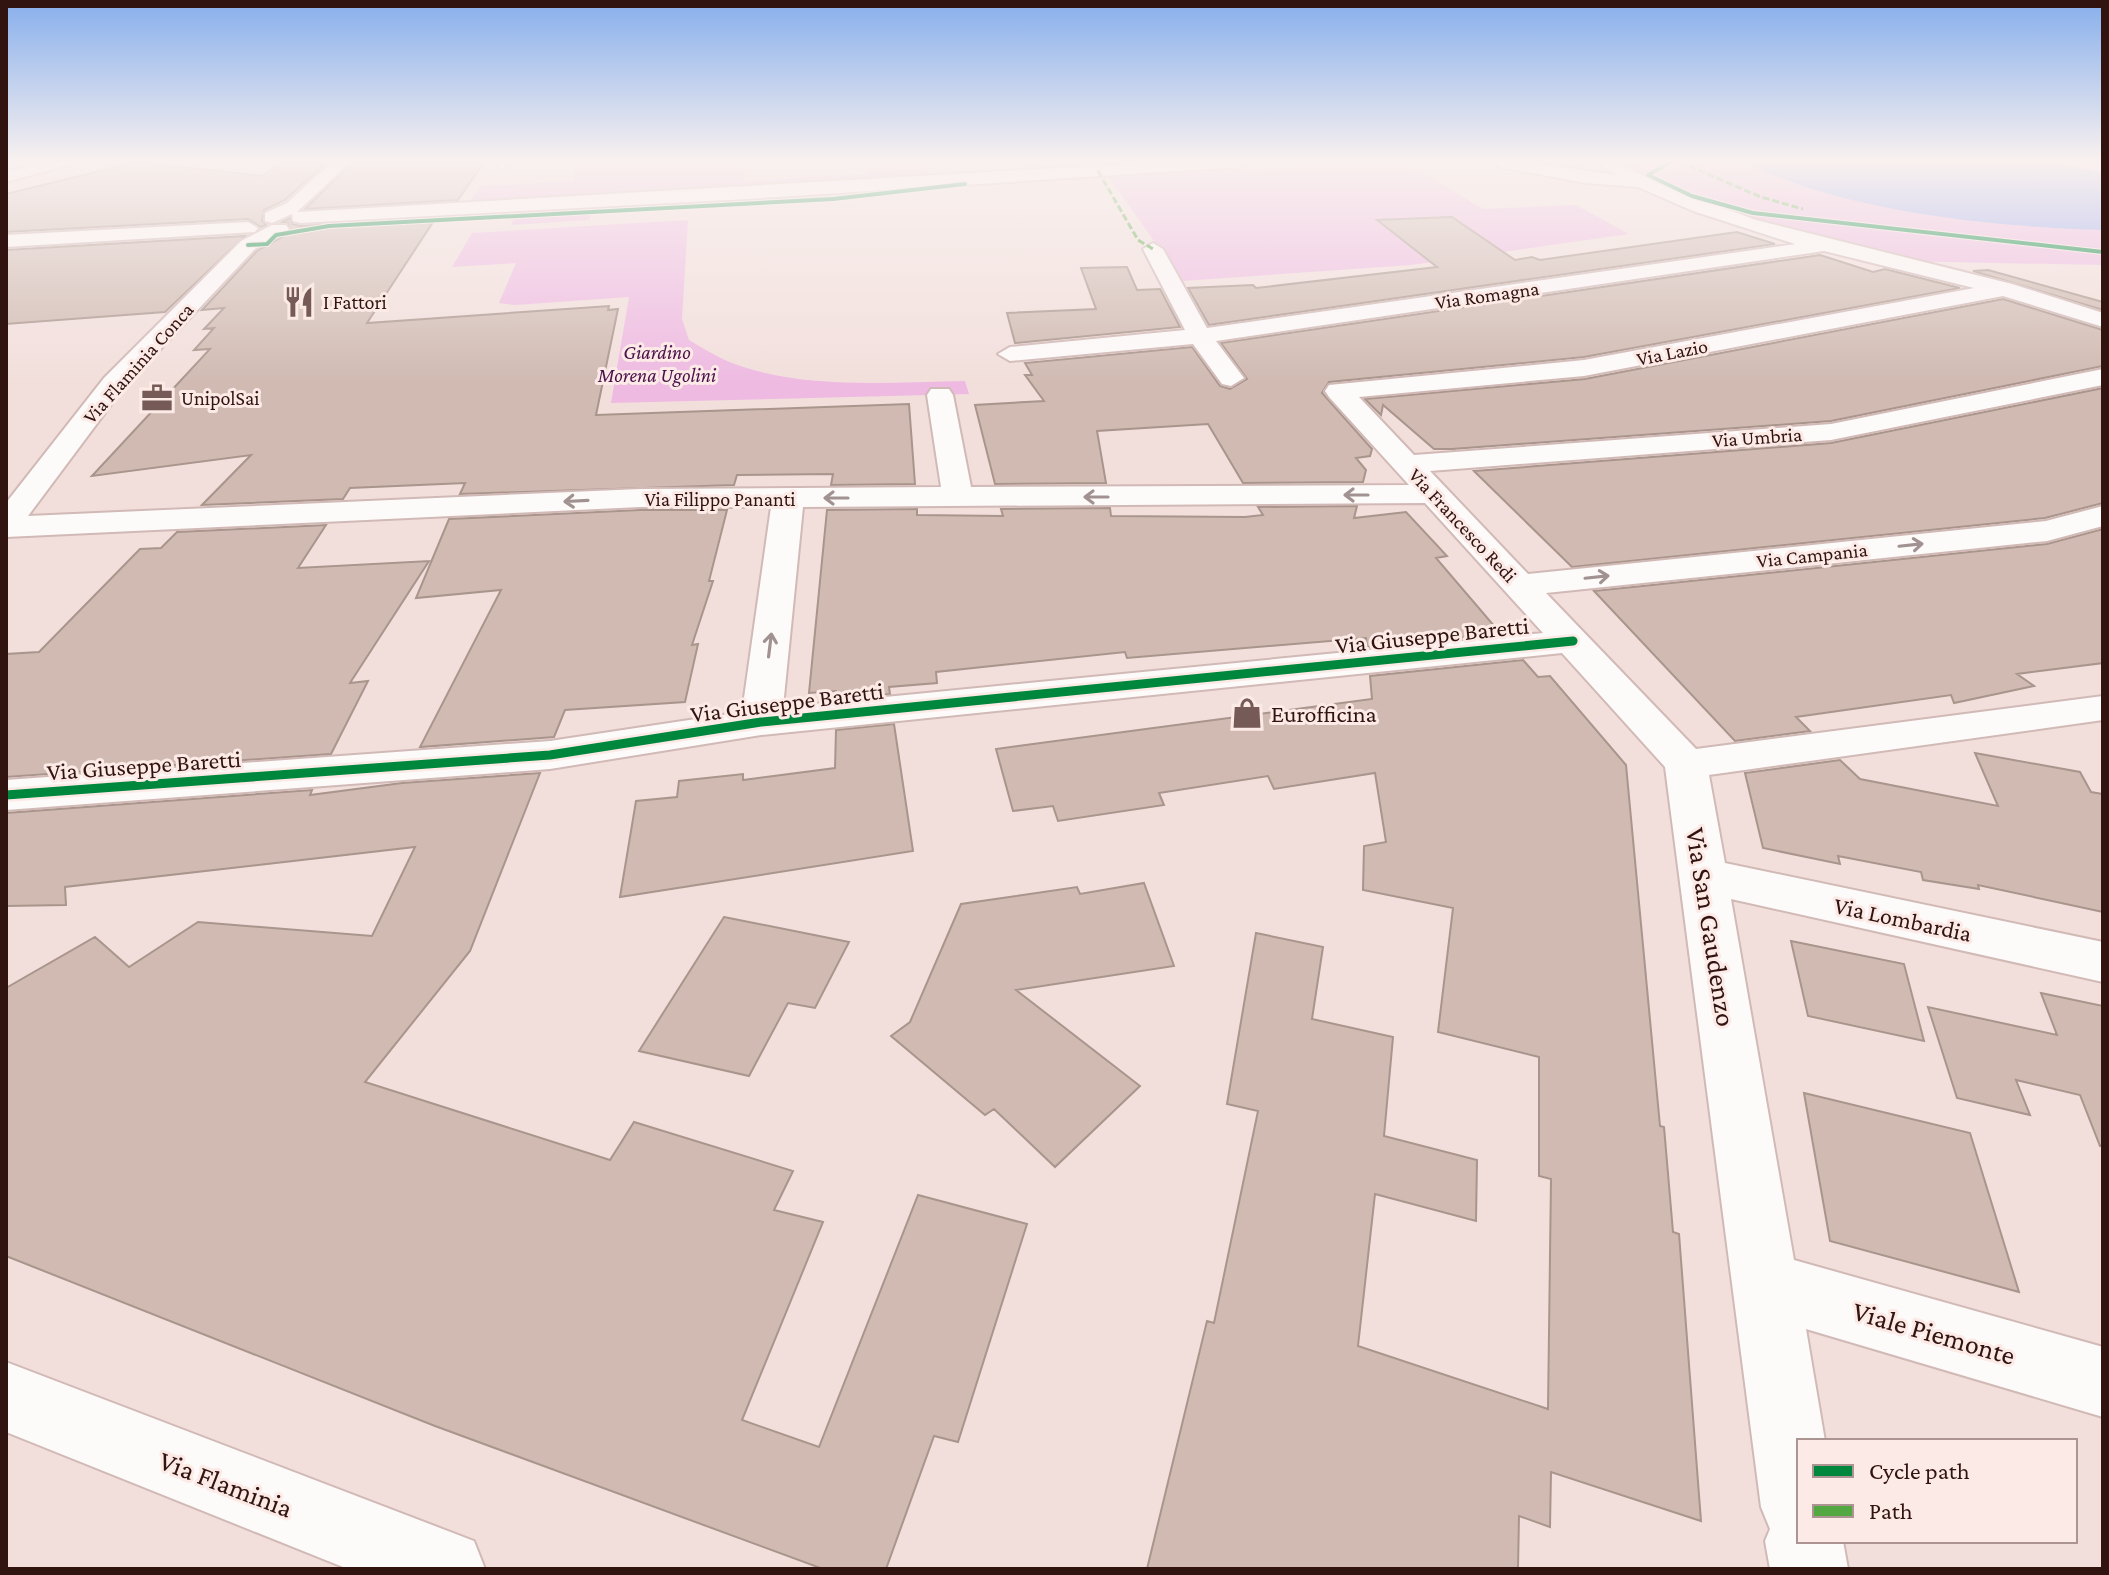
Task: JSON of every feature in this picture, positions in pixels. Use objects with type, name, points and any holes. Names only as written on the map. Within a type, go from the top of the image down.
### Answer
[{"type":"street","points":[[6,241],[94,236]]},
{"type":"street","name":"Via Flaminia Conca","points":[[6,526],[113,384],[252,236]]},
{"type":"street","points":[[1787,236],[2003,289],[2103,320]]},
{"type":"street","name":"Via Romagna","points":[[1010,354],[1200,336],[1821,246]]},
{"type":"street","points":[[1153,249],[1200,336],[1231,378]]},
{"type":"street","name":"Via Lazio","points":[[1338,391],[1584,368],[2003,289]]},
{"type":"street","name":"Via Umbria","points":[[1407,464],[1831,432],[2103,377]]},
{"type":"street","name":"Via Francesco Redi","points":[[1338,391],[1686,764]]},
{"type":"street","points":[[940,395],[958,498]]},
{"type":"street","name":"Via Filippo Pananti","points":[[6,526],[640,498],[1434,494]]},
{"type":"street","points":[[761,722],[788,499]]},
{"type":"street","name":"Via Campania","points":[[1519,585],[2047,531],[2103,516]]},
{"type":"street","name":"Via Giuseppe Baretti","points":[[6,795],[550,755],[761,722],[1573,641]]},
{"type":"street","points":[[1686,764],[2098,710]]},
{"type":"street","name":"Via San Gaudenzo","points":[[1686,764],[1797,1494]]},
{"type":"street","name":"Via Lombardia","points":[[1703,876],[2103,962]]},
{"type":"street","name":"Viale Piemonte","points":[[1764,1284],[2103,1382]]},
{"type":"street","name":"Via Flaminia","points":[[6,1397],[446,1569]]},
{"type":"street","points":[[1804,1543],[1809,1569]]},
{"type":"green space","name":"Giardino Morena Ugolini","points":[[471,236],[687,236],[682,319],[689,340],[727,361],[784,377],[845,383],[965,381],[969,394],[611,403],[629,297],[515,305],[499,303],[516,263],[452,267]]},
{"type":"green space","points":[[1150,236],[1618,236],[1411,265],[1182,281]]},
{"type":"green space","points":[[1801,236],[2103,236],[2103,265],[1899,261]]},
{"type":"building","points":[[245,236],[165,312],[6,324],[6,250]]},
{"type":"building","points":[[285,236],[424,236],[367,323],[609,306],[608,310],[618,309],[596,415],[909,404],[915,484],[831,485],[833,474],[737,475],[734,485],[460,494],[465,483],[350,488],[343,499],[202,505],[251,455],[92,476],[210,349],[194,350],[214,328],[204,329],[224,308],[202,310],[257,251]]},
{"type":"building","points":[[1397,236],[1479,236],[1515,260],[1532,257],[1540,260],[1712,236],[1748,236],[1775,244],[1209,325],[1188,288],[1253,285],[1256,288],[1437,267]]},
{"type":"building","points":[[1820,255],[1873,272],[1885,269],[1960,288],[1584,357],[1329,382],[1322,393],[1372,449],[1370,456],[1356,458],[1366,470],[1363,482],[1243,483],[1208,424],[1097,431],[1106,483],[995,484],[975,405],[1044,401],[1025,375],[1032,375],[1025,363],[1192,347],[1220,386],[1230,389],[1247,379],[1221,343]]},
{"type":"building","points":[[1127,267],[1137,290],[1160,289],[1180,327],[1015,343],[1007,313],[1096,309],[1081,268]]},
{"type":"building","points":[[1988,270],[2103,302],[2103,310],[1973,271]]},
{"type":"building","points":[[2003,299],[2103,330],[2103,366],[1831,421],[1452,449],[1434,449],[1383,405],[1381,415],[1365,399],[1585,379]]},
{"type":"building","points":[[2103,388],[2103,503],[2045,518],[1572,567],[1474,471],[1831,443]]},
{"type":"building","points":[[1357,506],[1354,518],[1406,512],[1447,556],[1436,558],[1501,634],[1367,647],[1366,638],[1127,658],[1125,652],[936,672],[937,683],[889,687],[890,694],[836,699],[836,691],[809,693],[827,510],[917,509],[917,515],[1003,516],[1001,509],[1110,508],[1111,516],[1245,517],[1263,515],[1258,507]]},
{"type":"building","points":[[640,510],[727,510],[709,581],[713,581],[692,645],[698,644],[685,702],[565,710],[554,737],[420,747],[501,590],[416,598],[449,519]]},
{"type":"building","points":[[326,525],[298,568],[429,561],[350,683],[368,681],[331,754],[6,777],[6,654],[39,652],[140,549],[161,548],[177,532]]},
{"type":"building","points":[[2103,529],[2103,663],[2017,674],[2034,686],[1954,703],[1951,695],[1796,717],[1810,731],[1735,741],[1594,591],[2047,544]]},
{"type":"building","points":[[1523,660],[1538,677],[1550,676],[1626,765],[1660,1126],[1664,1127],[1673,1232],[1679,1234],[1701,1521],[1551,1472],[1550,1527],[1519,1516],[1518,1569],[1147,1569],[1207,1321],[1214,1323],[1258,1111],[1227,1104],[1256,933],[1323,947],[1312,1019],[1393,1037],[1384,1136],[1477,1160],[1476,1221],[1375,1194],[1358,1346],[1548,1409],[1551,1179],[1539,1176],[1539,1057],[1438,1032],[1453,908],[1363,890],[1364,846],[1386,842],[1375,773],[1274,789],[1268,776],[1159,793],[1164,805],[1058,821],[1053,806],[1013,811],[996,749],[1372,699],[1370,676]]},
{"type":"building","points":[[894,724],[913,851],[620,897],[636,801],[677,797],[679,781],[743,774],[743,780],[835,768],[836,730]]},
{"type":"building","points":[[1975,753],[2080,772],[2091,792],[2103,794],[2103,912],[1978,885],[1979,889],[1923,880],[1921,872],[1838,856],[1840,864],[1763,848],[1745,773],[1840,760],[1860,779],[1998,806]]},
{"type":"building","points":[[540,773],[470,951],[365,1082],[610,1160],[634,1122],[793,1171],[774,1210],[823,1222],[742,1420],[819,1447],[918,1195],[1027,1224],[958,1442],[934,1436],[886,1569],[823,1569],[435,1426],[6,1256],[6,988],[95,937],[129,967],[198,922],[372,936],[415,847],[65,887],[66,905],[6,906],[6,813],[312,790],[310,795],[402,783]]},
{"type":"building","points":[[1144,883],[1174,966],[1016,990],[1140,1086],[1055,1167],[994,1109],[985,1115],[891,1036],[910,1022],[961,904],[1077,887],[1080,894]]},
{"type":"building","points":[[724,917],[849,942],[815,1008],[788,1003],[749,1076],[639,1051]]},
{"type":"building","points":[[1791,941],[1904,964],[1924,1041],[1808,1016]]},
{"type":"building","points":[[2041,993],[2103,1006],[2103,1145],[2100,1146],[2080,1095],[2016,1080],[2030,1115],[1957,1098],[1928,1007],[2057,1035]]},
{"type":"building","points":[[1804,1093],[1970,1133],[2019,1292],[1830,1241]]},
{"type":"marked path","points":[[1135,236],[1153,249]]},
{"type":"cycle path","points":[[248,245],[267,244],[276,236]]},
{"type":"cycle path","points":[[1955,236],[2103,252]]},
{"type":"cycle path","points":[[6,795],[550,755],[761,722],[1573,641]]},
{"type":"place","name":"I Fattori","points":[[299,302]]},
{"type":"place","name":"UnipolSai","points":[[157,398]]},
{"type":"place","name":"Eurofficina","points":[[1247,713]]}]
